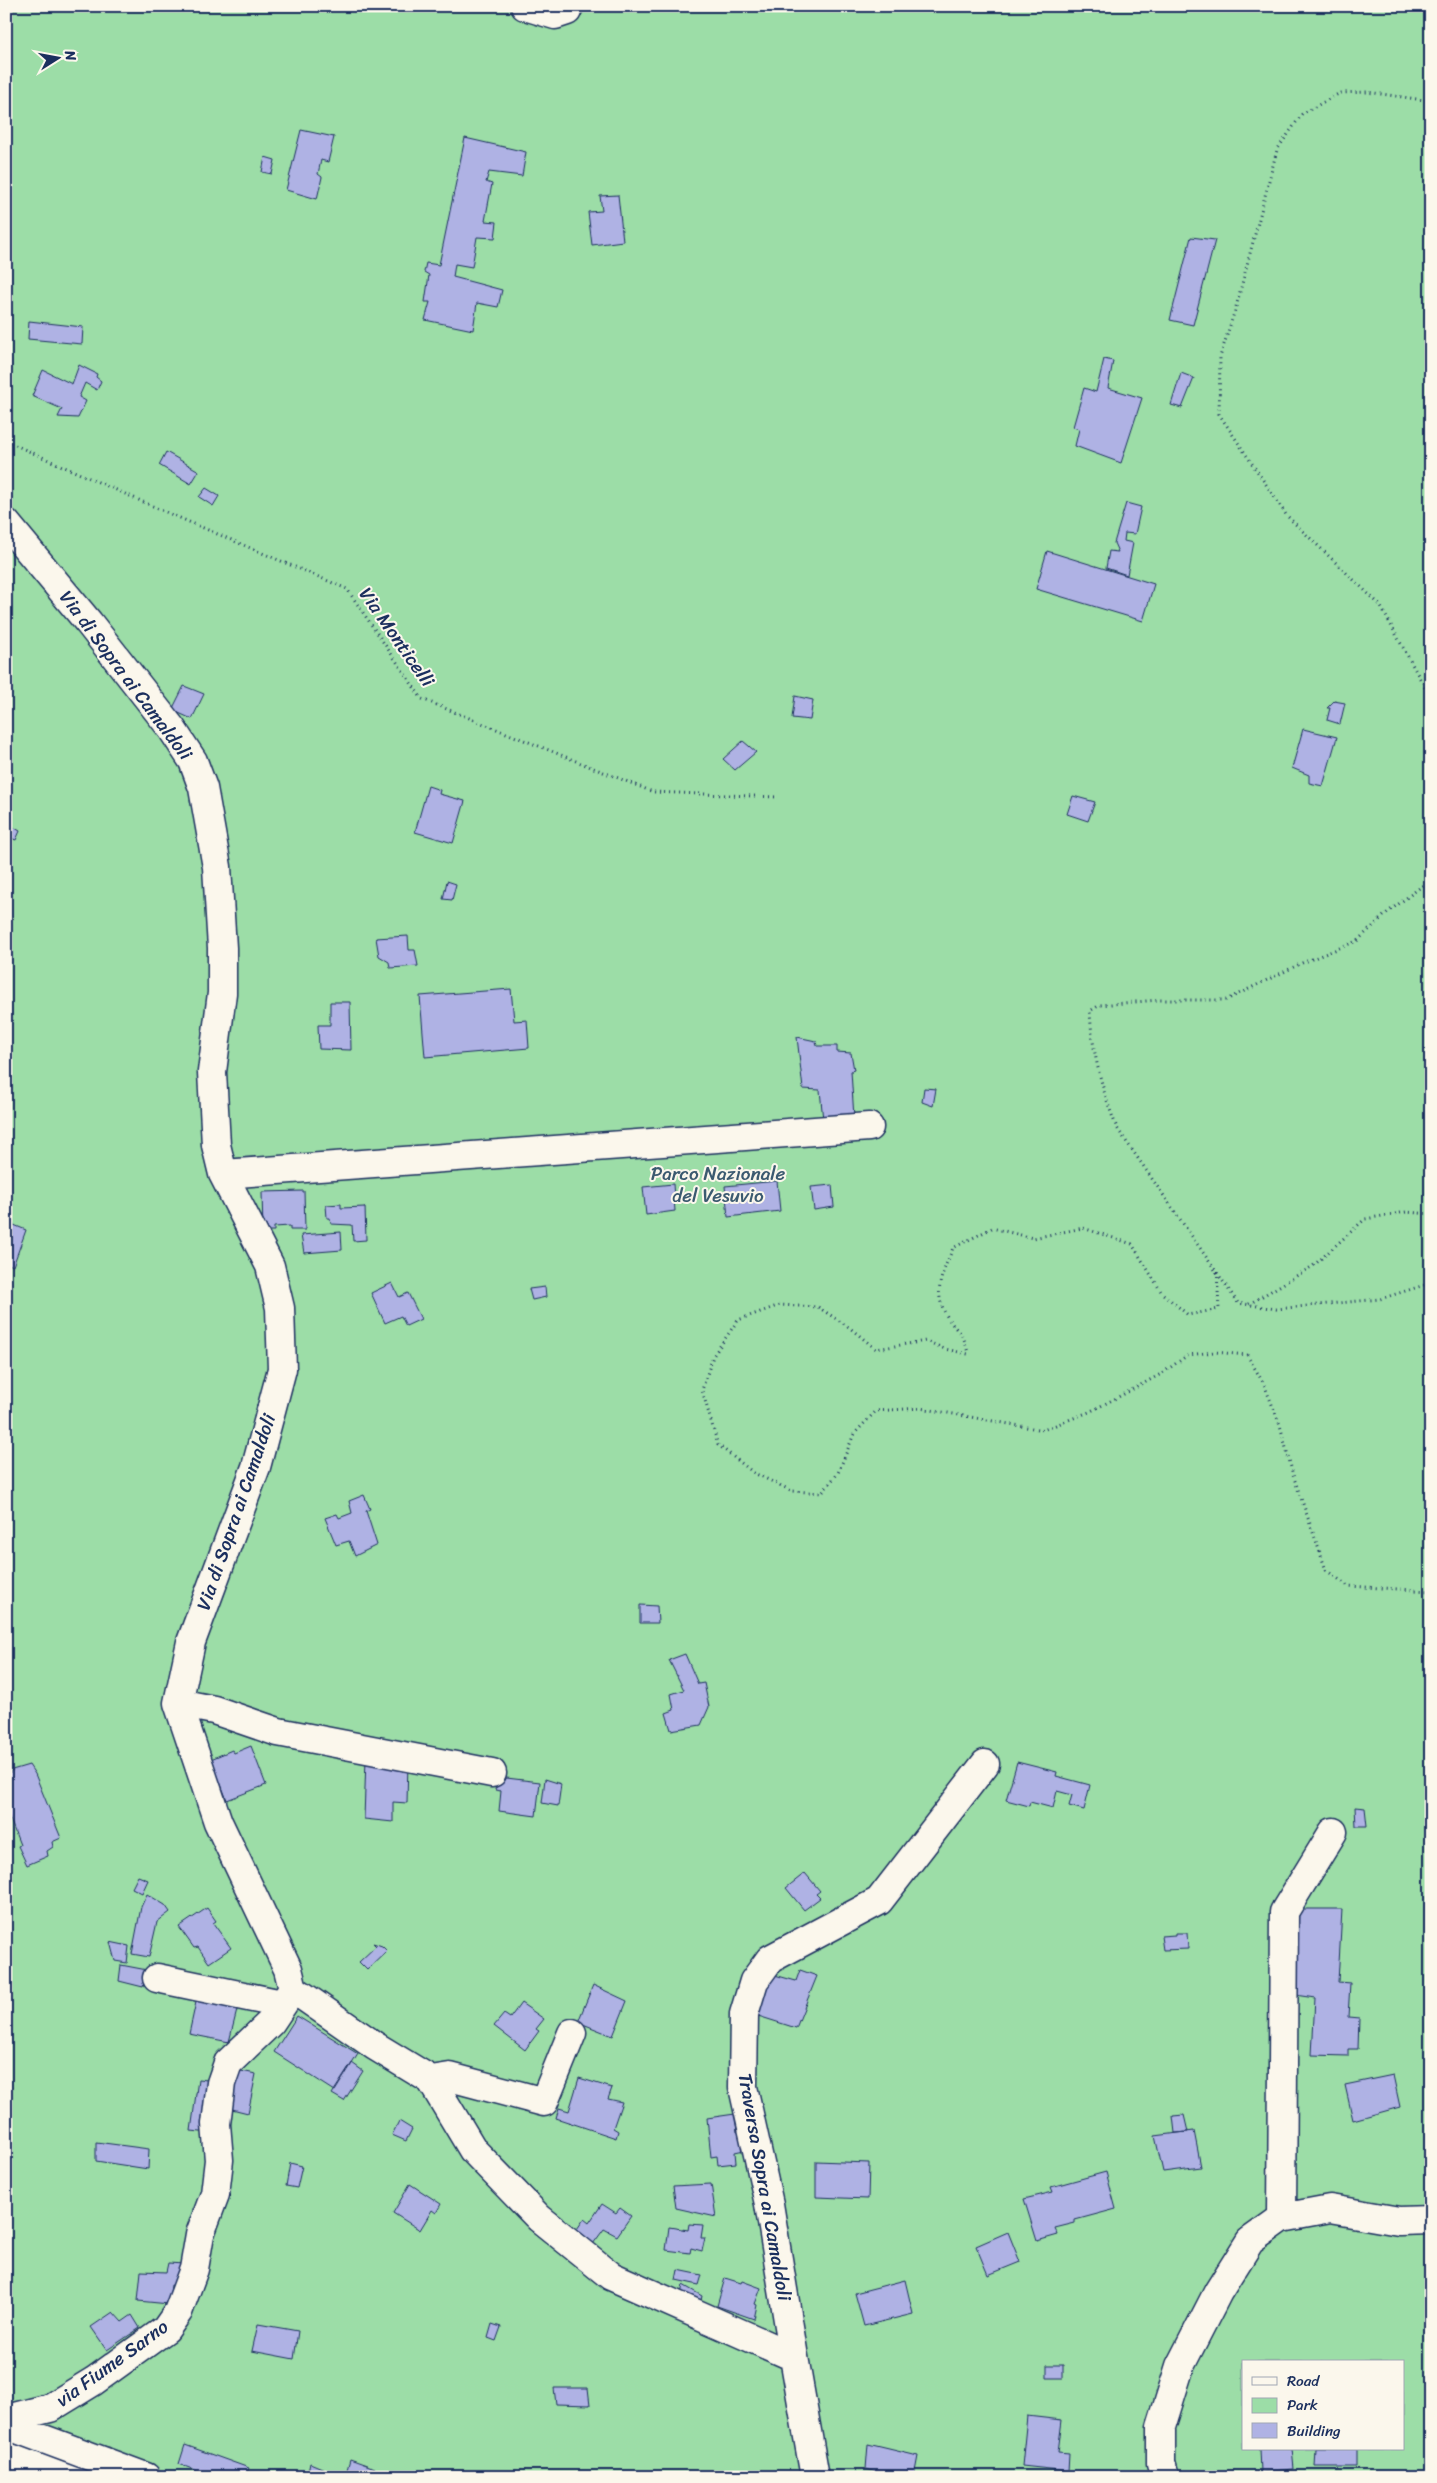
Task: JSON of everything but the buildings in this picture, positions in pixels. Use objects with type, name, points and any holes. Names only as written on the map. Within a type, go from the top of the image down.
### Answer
[{"type":"street","points":[[525,6],[555,15],[568,11],[569,6]]},
{"type":"street","name":"Via di Sopra ai Camaldoli","points":[[6,524],[89,623],[172,729],[193,760],[203,788],[217,867],[222,940],[222,993],[212,1072],[216,1146],[223,1174],[270,1266],[280,1308],[282,1369],[256,1467],[191,1642],[178,1703]]},
{"type":"street","points":[[223,1174],[870,1127]]},
{"type":"street","points":[[288,1996],[288,1970],[218,1822],[178,1703],[214,1710],[278,1732],[492,1773]]},
{"type":"street","name":"Traversa Sopra ai Camaldoli","points":[[794,2357],[769,2204],[743,2087],[744,2014],[754,1981],[770,1959],[879,1901],[985,1764]]},
{"type":"street","points":[[1282,2218],[1284,1912],[1333,1832]]},
{"type":"street","points":[[157,1978],[288,1996],[432,2080],[473,2150],[539,2218],[611,2276],[794,2357],[815,2477]]},
{"type":"street","name":"via Fiume Sarno","points":[[6,2419],[50,2408],[80,2390],[166,2329],[178,2312],[194,2269],[200,2234],[215,2194],[219,2160],[216,2124],[221,2083],[228,2063],[271,2022],[288,1996]]},
{"type":"street","points":[[432,2080],[450,2077],[544,2102],[572,2033]]},
{"type":"street","points":[[1165,2477],[1161,2463],[1161,2427],[1180,2366],[1218,2292],[1250,2241],[1282,2218],[1330,2209],[1399,2221],[1431,2220]]},
{"type":"street","points":[[6,2425],[146,2477]]},
{"type":"path","points":[[1431,101],[1368,92],[1340,93],[1302,114],[1277,150],[1236,307],[1220,357],[1219,414],[1287,516],[1380,605],[1431,699]]},
{"type":"path","name":"Via Monticelli","points":[[6,441],[168,513],[347,589],[422,699],[653,792],[778,797]]},
{"type":"path","points":[[1431,879],[1388,912],[1357,940],[1302,963],[1226,1000],[1158,1000],[1100,1005],[1090,1011],[1091,1031],[1106,1101],[1117,1128],[1238,1303],[1276,1309],[1380,1299],[1431,1283]]},
{"type":"path","points":[[1248,1304],[1313,1266],[1365,1219],[1406,1212],[1431,1214]]},
{"type":"path","points":[[1217,1272],[1219,1309],[1188,1315],[1162,1293],[1132,1244],[1082,1228],[1033,1238],[992,1228],[953,1248],[938,1287],[947,1317],[965,1337],[968,1354],[945,1349],[926,1341],[876,1350],[850,1328],[818,1307],[780,1304],[738,1320],[713,1356],[702,1390],[718,1445],[754,1473],[792,1491],[822,1493],[838,1473],[854,1434],[876,1411],[920,1408],[1043,1430],[1089,1412],[1124,1394],[1161,1374],[1188,1355],[1214,1352],[1247,1355],[1264,1384],[1280,1426],[1294,1475],[1326,1570],[1348,1586],[1431,1591]]},
{"type":"green space","name":"Parco Nazionale del Vesuvio","points":[[6,6],[1431,6],[1431,2477],[138,2477],[110,2447],[6,2430]]}]
